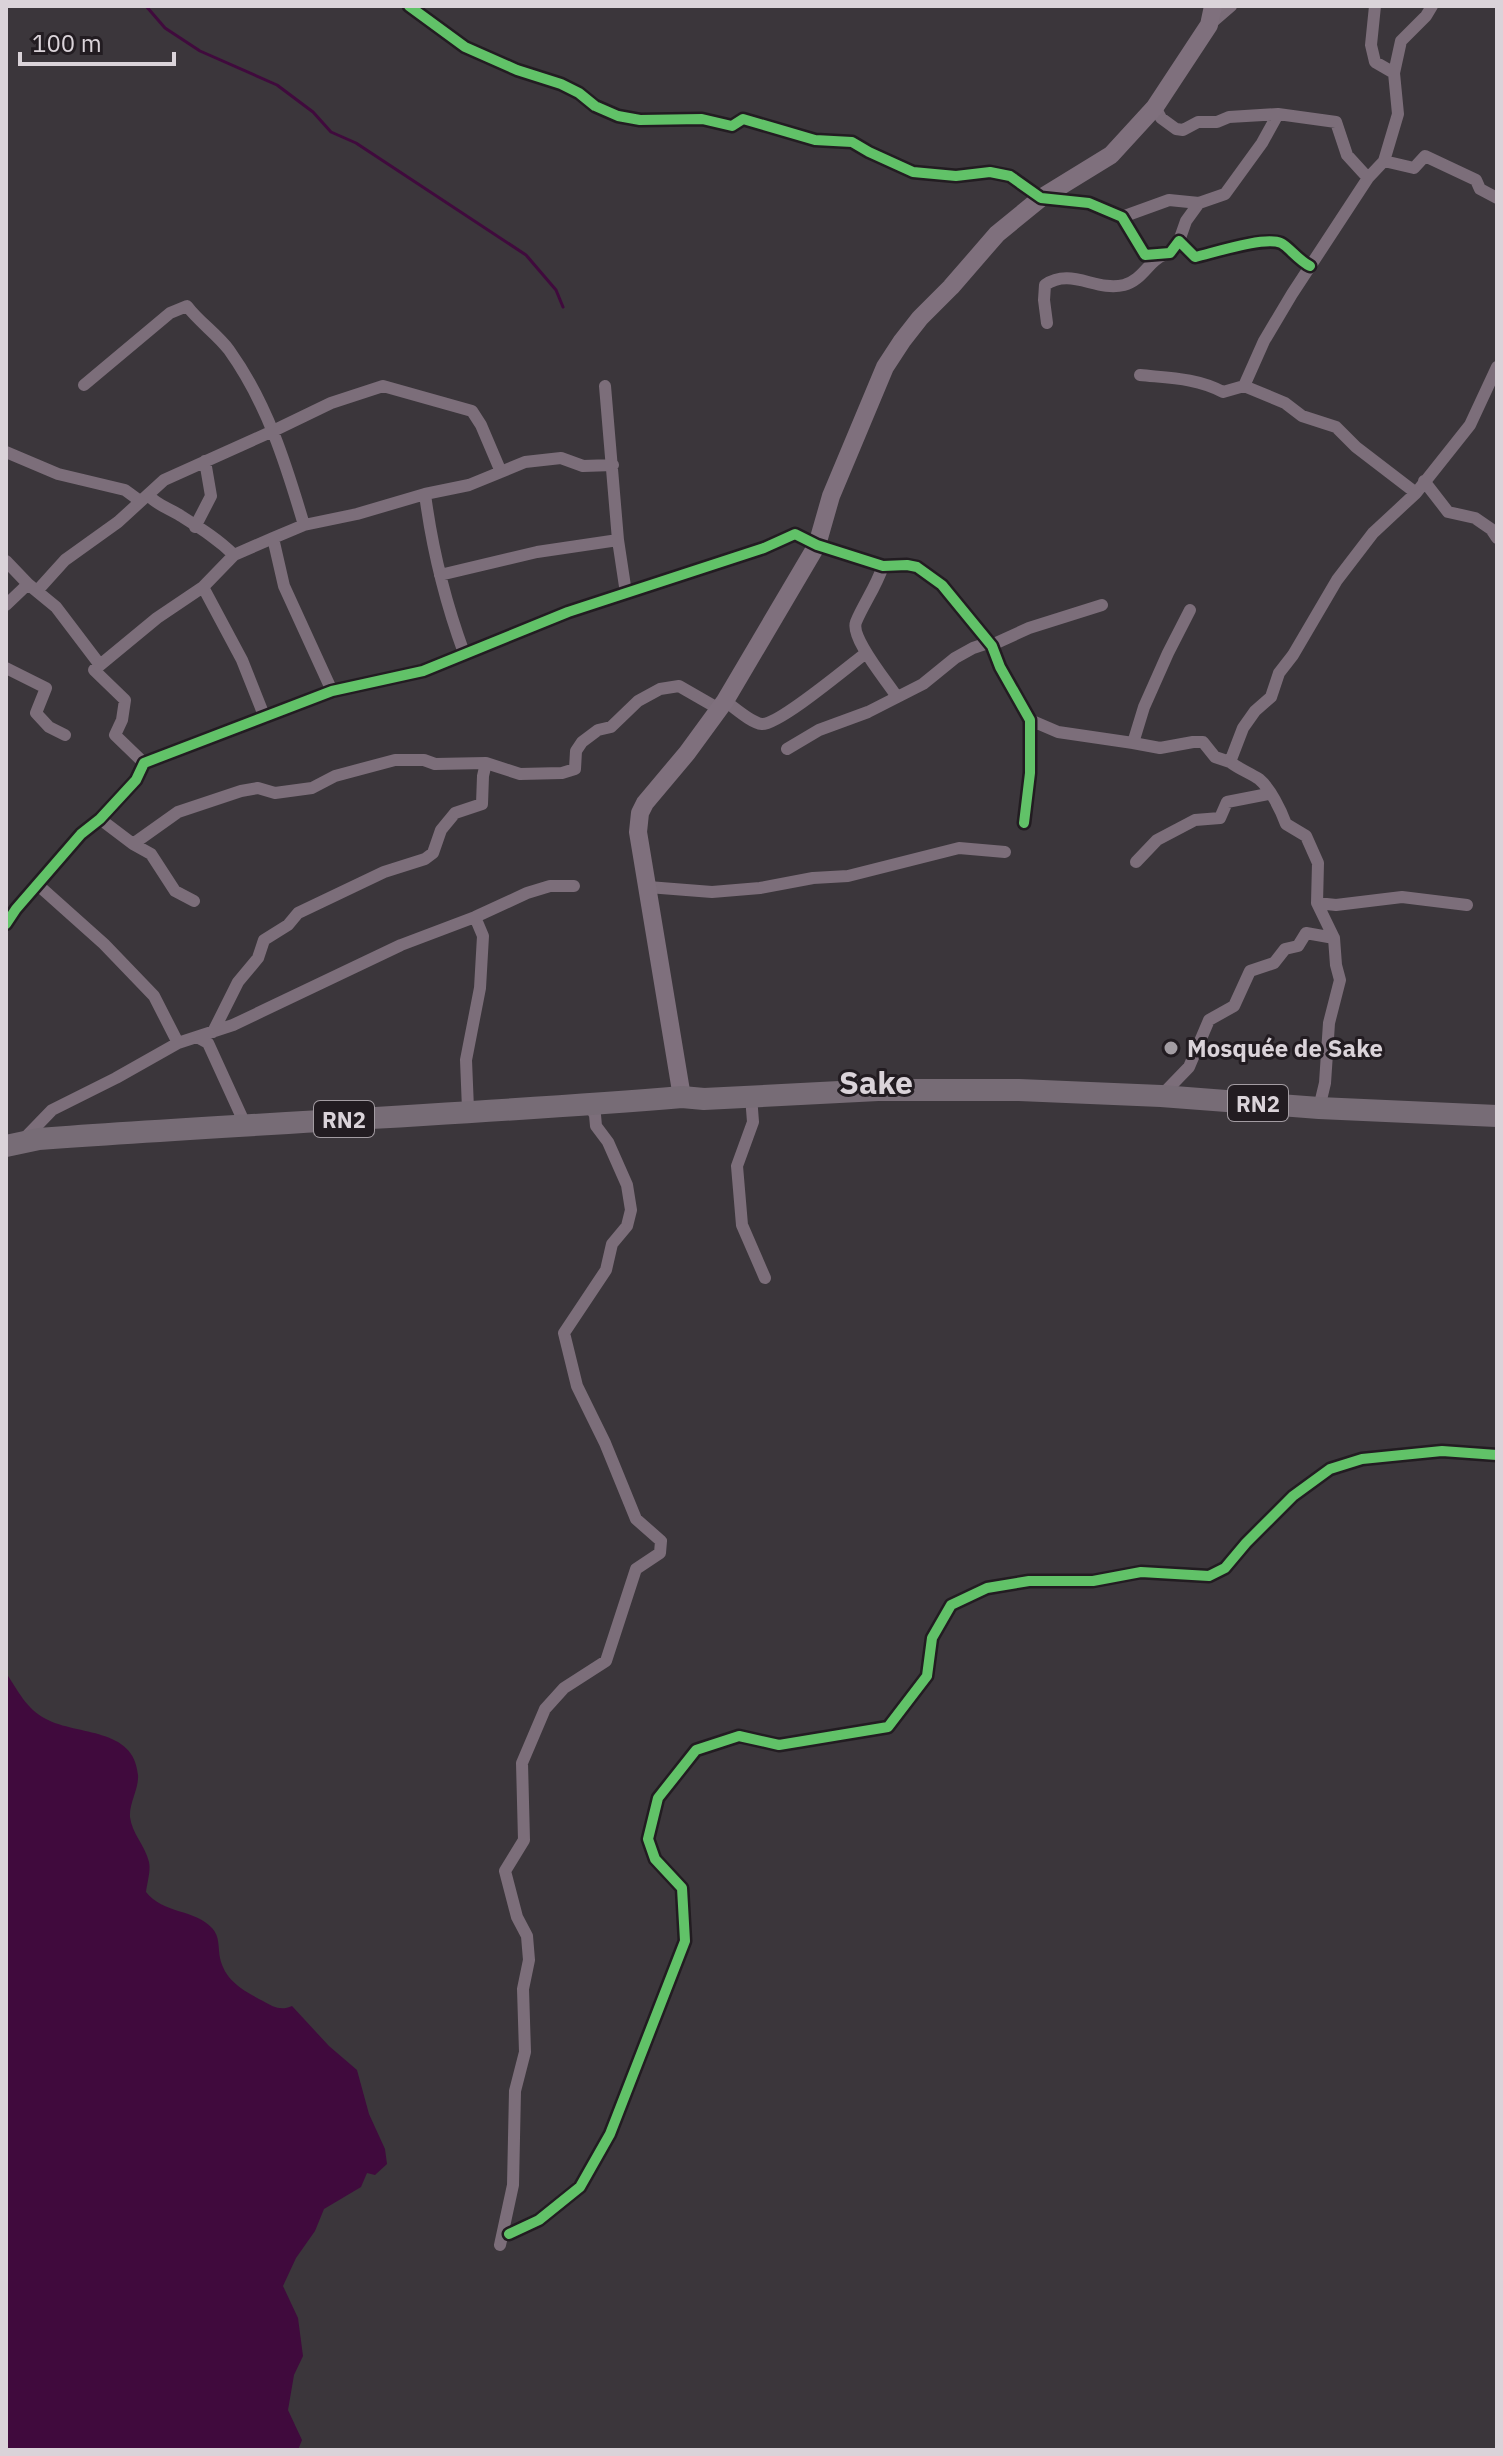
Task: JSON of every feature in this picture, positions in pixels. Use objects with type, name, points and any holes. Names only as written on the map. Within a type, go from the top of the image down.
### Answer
[{"type":"highway","name":"RN2","points":[[14,1143],[245,1124],[473,1113],[682,1097],[704,1099],[878,1090],[1019,1090],[1497,1116]]},
{"type":"main road","points":[[682,1097],[638,832],[640,813],[722,705],[817,545],[831,496],[885,367],[902,341],[997,234],[1041,198],[1111,155],[1155,107],[1211,15]]},
{"type":"street","points":[[409,6],[465,47],[517,70],[561,84],[595,106],[618,116],[640,120],[702,119],[732,126],[743,119],[754,120],[815,140],[852,142],[913,172],[956,176],[990,172],[1010,176],[1041,198],[1089,203],[1122,217],[1145,255],[1170,253]]},
{"type":"street","points":[[1211,15],[1231,6]]},
{"type":"street","points":[[1375,6],[1371,45],[1375,62],[1394,73]]},
{"type":"street","points":[[1244,386],[1264,341],[1310,266],[1368,178],[1384,161],[1398,114],[1394,73],[1401,41],[1432,6]]},
{"type":"street","points":[[1155,107],[1161,118],[1176,129],[1183,130],[1198,122],[1278,114],[1336,122],[1347,155],[1368,178]]},
{"type":"street","points":[[1122,217],[1169,200],[1199,203],[1225,194],[1262,143],[1278,114]]},
{"type":"street","points":[[1384,161],[1414,168],[1425,156],[1476,180],[1480,189],[1497,198]]},
{"type":"street","points":[[1047,323],[1045,285],[1055,278],[1080,279],[1100,286],[1125,285],[1144,275],[1155,259],[1170,253],[1199,203]]},
{"type":"street","points":[[1179,241],[1195,257],[1249,243],[1283,243],[1310,266]]},
{"type":"street","points":[[84,385],[170,313],[187,306],[227,347],[253,386],[284,457],[304,525]]},
{"type":"street","points":[[1230,762],[1243,728],[1255,711],[1271,697],[1279,673],[1337,580],[1373,533],[1416,493],[1470,425],[1497,367]]},
{"type":"street","points":[[1140,375],[1186,379],[1208,384],[1223,392],[1244,386],[1285,403],[1302,416],[1336,427],[1356,447],[1416,493]]},
{"type":"street","points":[[6,605],[118,522],[164,480],[331,403],[383,386],[472,411],[501,472]]},
{"type":"street","points":[[605,386],[618,540],[626,593]]},
{"type":"street","points":[[6,452],[58,474],[125,490],[180,514],[195,527],[216,537],[234,555]]},
{"type":"street","points":[[144,763],[115,735],[122,720],[125,700],[94,670],[157,618],[203,587],[234,555],[304,525],[469,485],[525,462],[561,458],[583,466],[613,465]]},
{"type":"street","points":[[195,527],[211,496],[205,461]]},
{"type":"street","points":[[1424,481],[1448,512],[1475,518],[1491,529],[1497,538]]},
{"type":"street","points":[[425,494],[440,575],[464,653]]},
{"type":"street","points":[[6,924],[81,834],[100,819],[136,780],[144,763],[332,691],[423,671],[568,612],[764,548],[795,534],[817,545],[883,566],[917,567],[930,575],[959,605],[995,651],[1000,667],[1030,720],[1030,773],[1024,823]]},
{"type":"street","points":[[273,538],[284,586],[332,691]]},
{"type":"street","points":[[440,575],[537,552],[618,540]]},
{"type":"street","points":[[6,561],[56,607],[100,665]]},
{"type":"street","points":[[883,566],[855,625],[856,638],[897,697]]},
{"type":"street","points":[[203,587],[236,648],[265,718]]},
{"type":"street","points":[[787,749],[819,730],[868,712],[923,684],[955,658],[1029,628],[1102,605]]},
{"type":"street","points":[[1133,743],[1144,707],[1190,610]]},
{"type":"street","points":[[133,844],[178,812],[241,791],[258,788],[275,793],[312,788],[335,776],[395,760],[424,760],[435,764],[486,763],[520,774],[562,773],[575,769],[576,751],[582,742],[598,730],[611,727],[638,701],[660,689],[679,686],[758,723],[770,722],[815,694],[866,653]]},
{"type":"street","points":[[6,668],[46,688],[36,713],[49,727],[65,735]]},
{"type":"street","points":[[1030,720],[1058,732],[1160,748],[1203,742],[1215,757],[1230,762],[1262,782],[1268,794],[1278,802],[1286,824],[1306,836],[1318,863],[1317,903],[1334,938],[1340,980],[1329,1023],[1325,1083],[1319,1108]]},
{"type":"street","points":[[213,1032],[238,982],[258,958],[264,940],[288,925],[298,913],[384,872],[425,859],[433,853],[441,830],[455,813],[482,804],[486,763]]},
{"type":"street","points":[[1136,862],[1157,840],[1195,820],[1220,818],[1227,802],[1268,794]]},
{"type":"street","points":[[100,819],[151,854],[175,891],[194,901]]},
{"type":"street","points":[[648,887],[712,892],[760,888],[813,878],[848,876],[959,848],[1005,852]]},
{"type":"street","points":[[38,885],[104,944],[154,996],[178,1043]]},
{"type":"street","points":[[14,1143],[52,1110],[178,1043],[233,1025],[401,945],[539,889],[574,886]]},
{"type":"street","points":[[1317,903],[1336,905],[1402,897],[1467,905]]},
{"type":"street","points":[[473,1113],[468,1109],[466,1060],[480,988],[483,936],[475,917]]},
{"type":"street","points":[[1161,1096],[1189,1067],[1209,1020],[1234,1006],[1250,971],[1274,963],[1285,949],[1298,946],[1306,933],[1334,938]]},
{"type":"street","points":[[197,1037],[208,1043],[245,1124]]},
{"type":"street","points":[[751,1096],[753,1122],[737,1166],[742,1225],[765,1278]]},
{"type":"street","points":[[500,2245],[513,2185],[515,2091],[525,2052],[523,1989],[529,1960],[527,1936],[517,1917],[505,1871],[524,1840],[522,1763],[545,1709],[564,1688],[606,1661],[636,1569],[660,1553],[661,1546],[661,1541],[636,1519],[605,1443],[577,1386],[564,1333],[606,1270],[612,1244],[627,1226],[631,1210],[627,1185],[608,1142],[596,1126],[595,1115],[589,1105]]},
{"type":"street","points":[[509,2234],[539,2220],[580,2187],[610,2134],[685,1941],[682,1888],[655,1859],[648,1839],[658,1798],[696,1750],[739,1736],[779,1745],[888,1727],[927,1676],[932,1638],[951,1605],[987,1588],[1029,1581],[1093,1581],[1141,1572],[1209,1576],[1225,1568],[1293,1496],[1330,1469],[1362,1459],[1442,1451],[1497,1455]]},
{"type":"shaded area","points":[[6,1673],[23,1699],[39,1715],[59,1724],[102,1735],[126,1748],[134,1760],[138,1775],[130,1817],[149,1862],[146,1892],[161,1904],[205,1922],[216,1935],[220,1958],[231,1979],[270,2005],[281,2008],[292,2006],[329,2046],[357,2070],[369,2114],[385,2149],[387,2164],[375,2175],[367,2173],[361,2187],[324,2209],[283,2286],[298,2318],[303,2356],[294,2375],[288,2410],[302,2440],[298,2450],[6,2450]]},
{"type":"waterway","points":[[146,6],[165,28],[200,51],[277,85],[313,112],[331,132],[356,143],[526,255],[556,290],[563,307]]},
{"type":"cycle path","points":[[409,6],[465,47],[517,70],[561,84],[595,106],[618,116],[640,120],[702,119],[732,126],[743,119],[815,140],[852,142],[913,172],[956,176],[990,172],[1010,176],[1041,198],[1089,203],[1122,217],[1145,255],[1170,253],[1179,241],[1195,257],[1251,243],[1273,241],[1284,245],[1310,266]]},
{"type":"cycle path","points":[[6,924],[81,834],[100,819],[136,780],[144,763],[332,691],[423,671],[568,612],[764,548],[795,534],[817,545],[883,566],[917,567],[942,585],[992,646],[1000,667],[1030,720],[1030,773],[1024,823]]},
{"type":"cycle path","points":[[509,2234],[539,2220],[580,2187],[610,2134],[685,1941],[682,1888],[655,1859],[648,1839],[658,1798],[696,1750],[739,1736],[779,1745],[888,1727],[927,1676],[932,1638],[951,1605],[987,1588],[1029,1581],[1093,1581],[1141,1572],[1209,1576],[1225,1568],[1293,1496],[1330,1469],[1362,1459],[1442,1451],[1497,1455]]},
{"type":"place","name":"Mosquée de Sake","points":[[1171,1048]]},
{"type":"district","name":"Sake","points":[[876,1082]]}]
